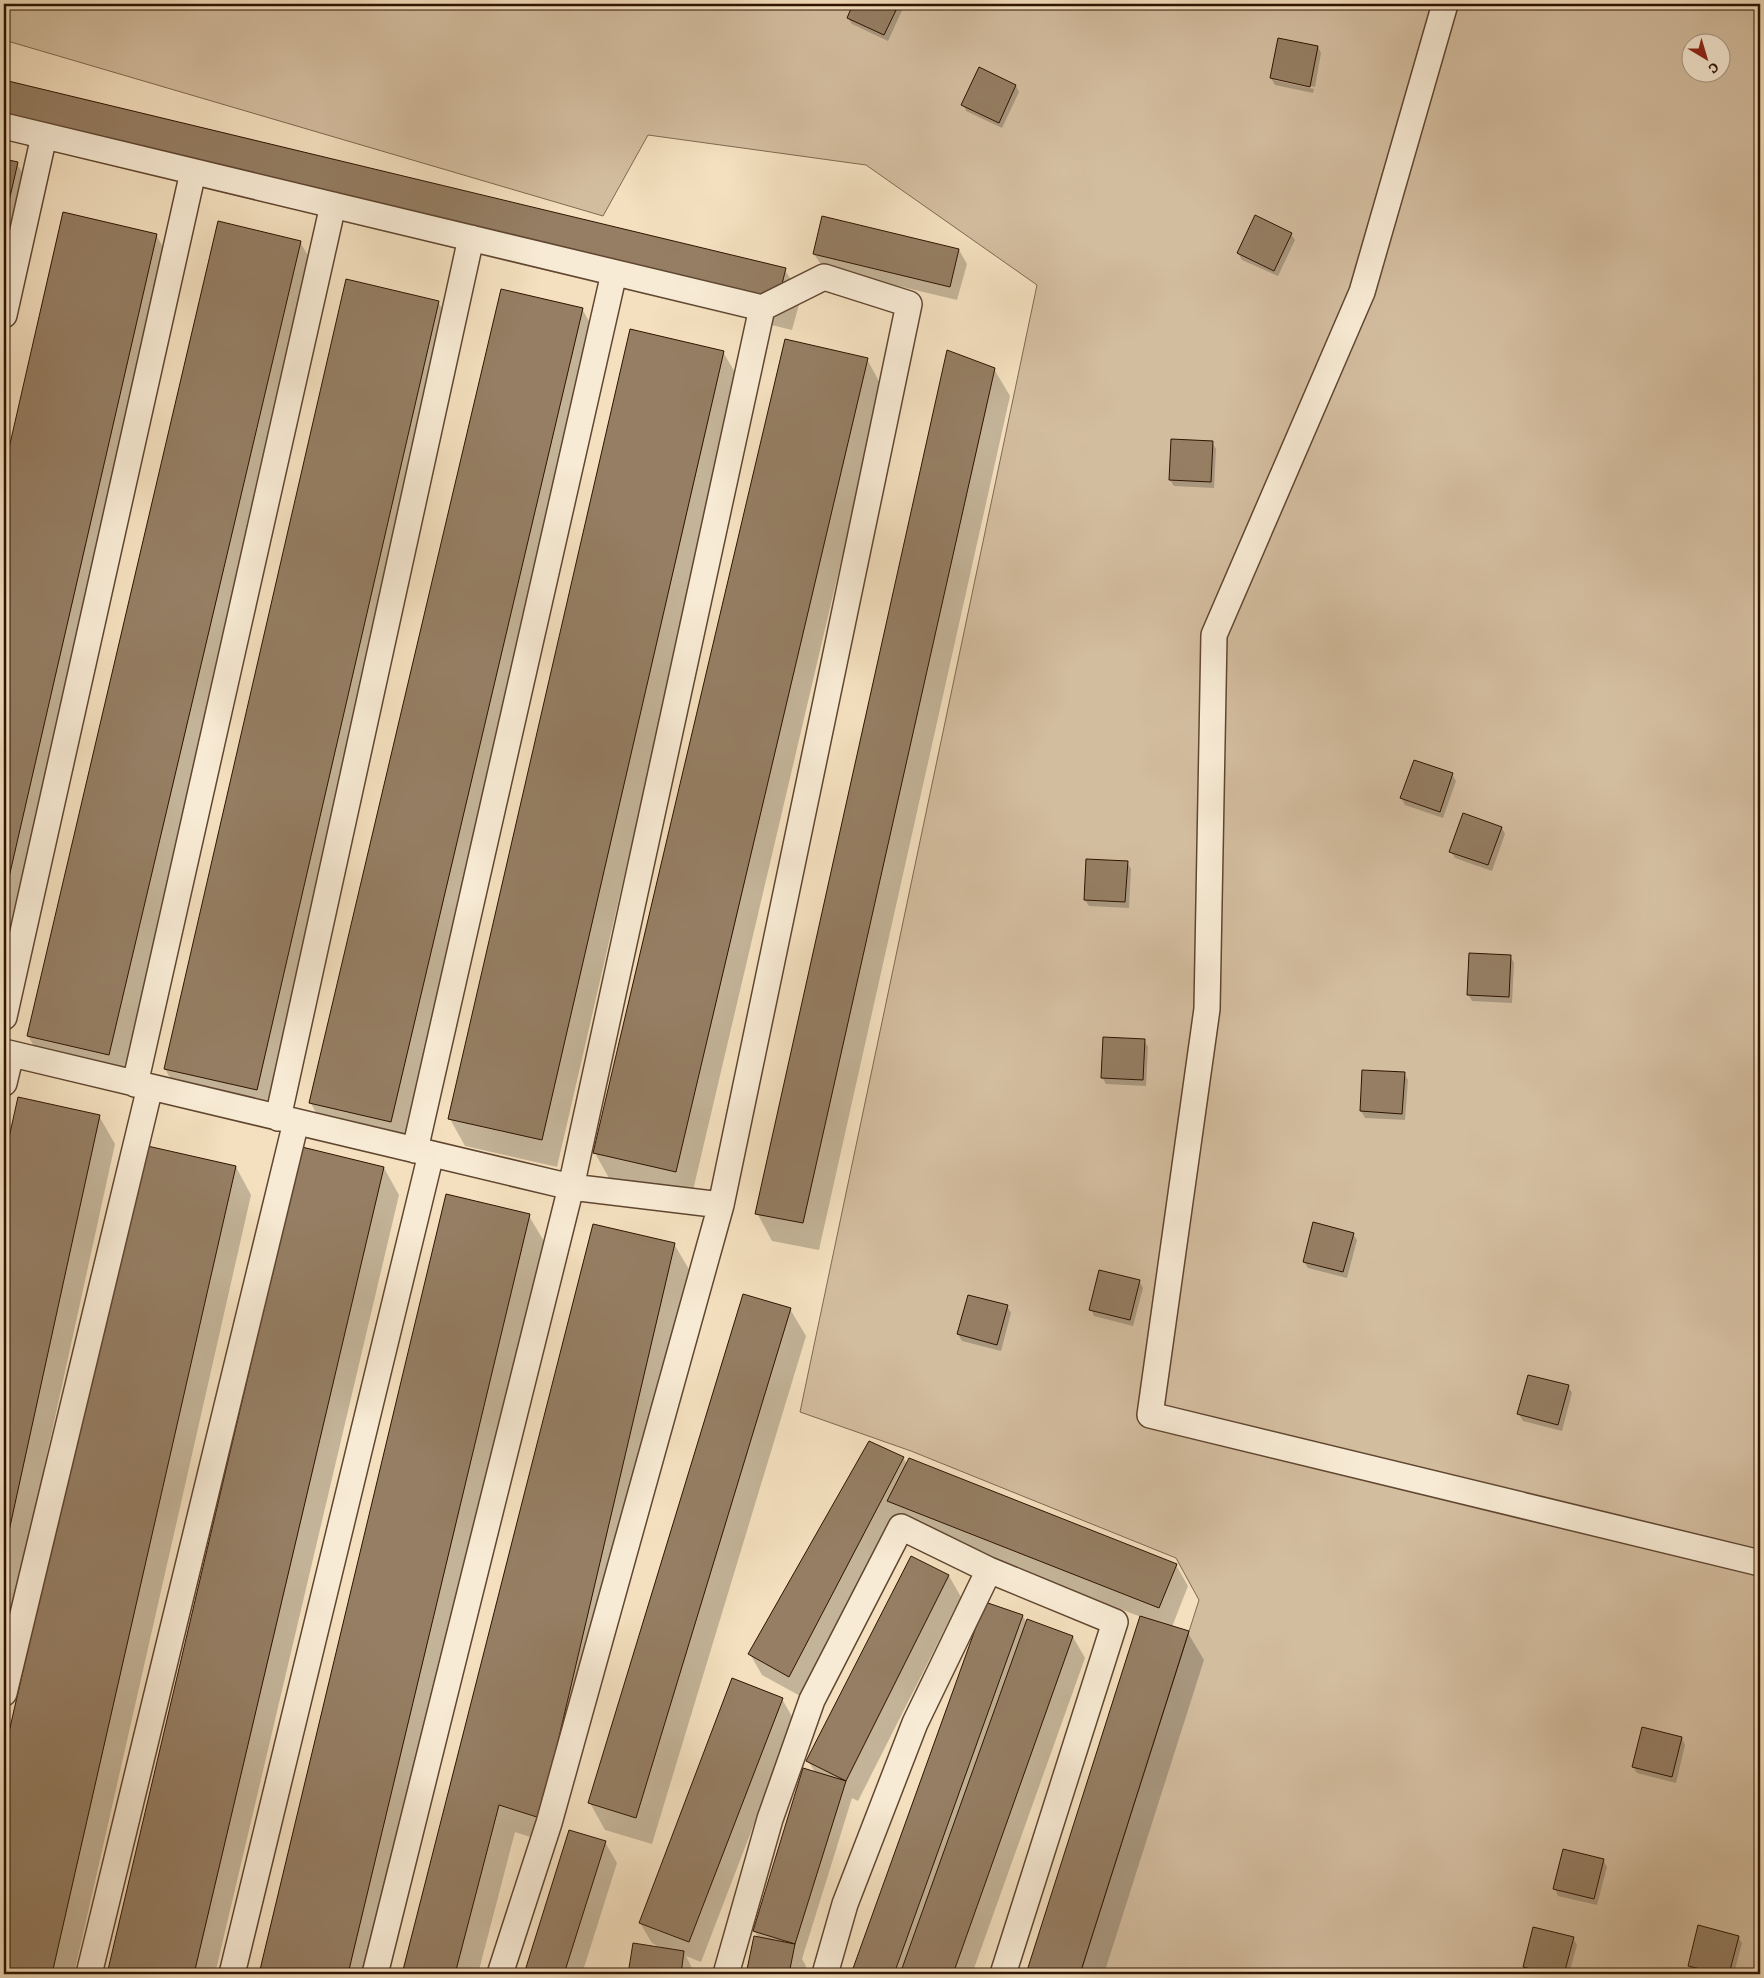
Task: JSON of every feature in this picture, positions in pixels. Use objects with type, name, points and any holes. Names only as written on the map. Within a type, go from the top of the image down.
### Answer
[{"type":"lane","points":[[1445,4],[1362,292],[1214,635],[1207,1009],[1150,1415],[1760,1564]]},
{"type":"lane","points":[[4,126],[762,308],[824,277],[909,304],[721,1205],[549,1823],[500,1974]]},
{"type":"lane","points":[[4,315],[44,136]]},
{"type":"lane","points":[[4,1018],[193,172]]},
{"type":"lane","points":[[4,1693],[143,1085],[333,205]]},
{"type":"lane","points":[[89,1974],[287,1120],[470,238]]},
{"type":"lane","points":[[232,1974],[423,1152],[614,273]]},
{"type":"lane","points":[[375,1974],[571,1187],[762,308]]},
{"type":"lane","points":[[4,1083],[7,1053],[571,1187],[721,1205]]},
{"type":"lane","points":[[726,1974],[770,1819],[812,1700],[901,1526],[989,1570],[1115,1622],[1003,1974]]},
{"type":"lane","points":[[825,1974],[845,1904],[915,1723],[989,1570]]},
{"type":"shaded area","points":[[4,4],[1760,4],[1760,1974],[1080,1974],[1199,1600],[1176,1558],[911,1451],[800,1412],[1037,285],[866,165],[648,135],[603,216],[4,40]]},
{"type":"building","points":[[853,4],[899,4],[884,35],[847,18]]},
{"type":"building","points":[[1278,38],[1318,46],[1310,87],[1270,78]]},
{"type":"building","points":[[979,67],[1016,85],[999,123],[961,105]]},
{"type":"building","points":[[4,80],[786,268],[777,304],[4,117]]},
{"type":"building","points":[[4,159],[18,162],[4,223]]},
{"type":"building","points":[[63,212],[157,234],[4,899],[4,470]]},
{"type":"building","points":[[1255,215],[1292,233],[1274,271],[1237,253]]},
{"type":"building","points":[[822,216],[959,249],[950,287],[813,254]]},
{"type":"building","points":[[218,221],[301,241],[109,1055],[27,1036]]},
{"type":"building","points":[[346,279],[439,301],[257,1090],[164,1069]]},
{"type":"building","points":[[501,289],[583,308],[391,1122],[309,1103]]},
{"type":"building","points":[[630,329],[724,351],[542,1140],[448,1119]]},
{"type":"building","points":[[785,339],[868,358],[676,1172],[593,1153]]},
{"type":"building","points":[[947,350],[995,368],[803,1223],[755,1214]]},
{"type":"building","points":[[1171,439],[1213,441],[1211,482],[1169,480]]},
{"type":"building","points":[[1414,760],[1453,773],[1440,812],[1400,798]]},
{"type":"building","points":[[1463,813],[1502,827],[1488,865],[1449,852]]},
{"type":"building","points":[[1086,859],[1128,861],[1125,902],[1084,900]]},
{"type":"building","points":[[1469,953],[1511,955],[1509,997],[1467,995]]},
{"type":"building","points":[[1103,1037],[1145,1039],[1143,1080],[1101,1078]]},
{"type":"building","points":[[1362,1070],[1405,1072],[1402,1114],[1360,1111]]},
{"type":"building","points":[[18,1097],[100,1115],[4,1554],[4,1160]]},
{"type":"building","points":[[143,1145],[236,1166],[52,1974],[4,1974],[4,1754]]},
{"type":"building","points":[[302,1147],[384,1167],[194,1974],[107,1974]]},
{"type":"building","points":[[446,1194],[530,1214],[348,1974],[259,1974]]},
{"type":"building","points":[[1313,1222],[1354,1233],[1343,1272],[1303,1262]]},
{"type":"building","points":[[593,1224],[675,1243],[540,1818],[499,1805],[455,1974],[402,1974]]},
{"type":"building","points":[[1099,1270],[1140,1280],[1130,1320],[1089,1310]]},
{"type":"building","points":[[743,1294],[791,1308],[636,1818],[588,1803]]},
{"type":"building","points":[[968,1295],[1008,1305],[997,1345],[957,1334]]},
{"type":"building","points":[[1528,1375],[1569,1385],[1558,1425],[1517,1414]]},
{"type":"building","points":[[869,1441],[904,1457],[789,1677],[748,1654]]},
{"type":"building","points":[[909,1458],[1177,1564],[1159,1608],[887,1501]]},
{"type":"building","points":[[911,1556],[949,1575],[846,1781],[806,1761]]},
{"type":"building","points":[[985,1602],[1023,1615],[894,1974],[851,1974]]},
{"type":"building","points":[[1140,1616],[1189,1631],[1080,1974],[1026,1974]]},
{"type":"building","points":[[1027,1619],[1073,1636],[953,1974],[900,1974]]},
{"type":"building","points":[[732,1678],[783,1698],[689,1942],[639,1923]]},
{"type":"building","points":[[1642,1727],[1682,1737],[1672,1777],[1632,1767]]},
{"type":"building","points":[[803,1768],[846,1781],[795,1944],[753,1931]]},
{"type":"building","points":[[569,1830],[606,1841],[564,1974],[524,1974]]},
{"type":"building","points":[[1563,1849],[1604,1859],[1594,1899],[1553,1889]]},
{"type":"building","points":[[1698,1925],[1739,1936],[1729,1974],[1688,1966]]},
{"type":"building","points":[[1533,1927],[1574,1937],[1564,1974],[1552,1974],[1523,1967]]},
{"type":"building","points":[[754,1936],[795,1944],[789,1974],[746,1974]]},
{"type":"building","points":[[633,1943],[684,1951],[681,1974],[628,1974]]}]
